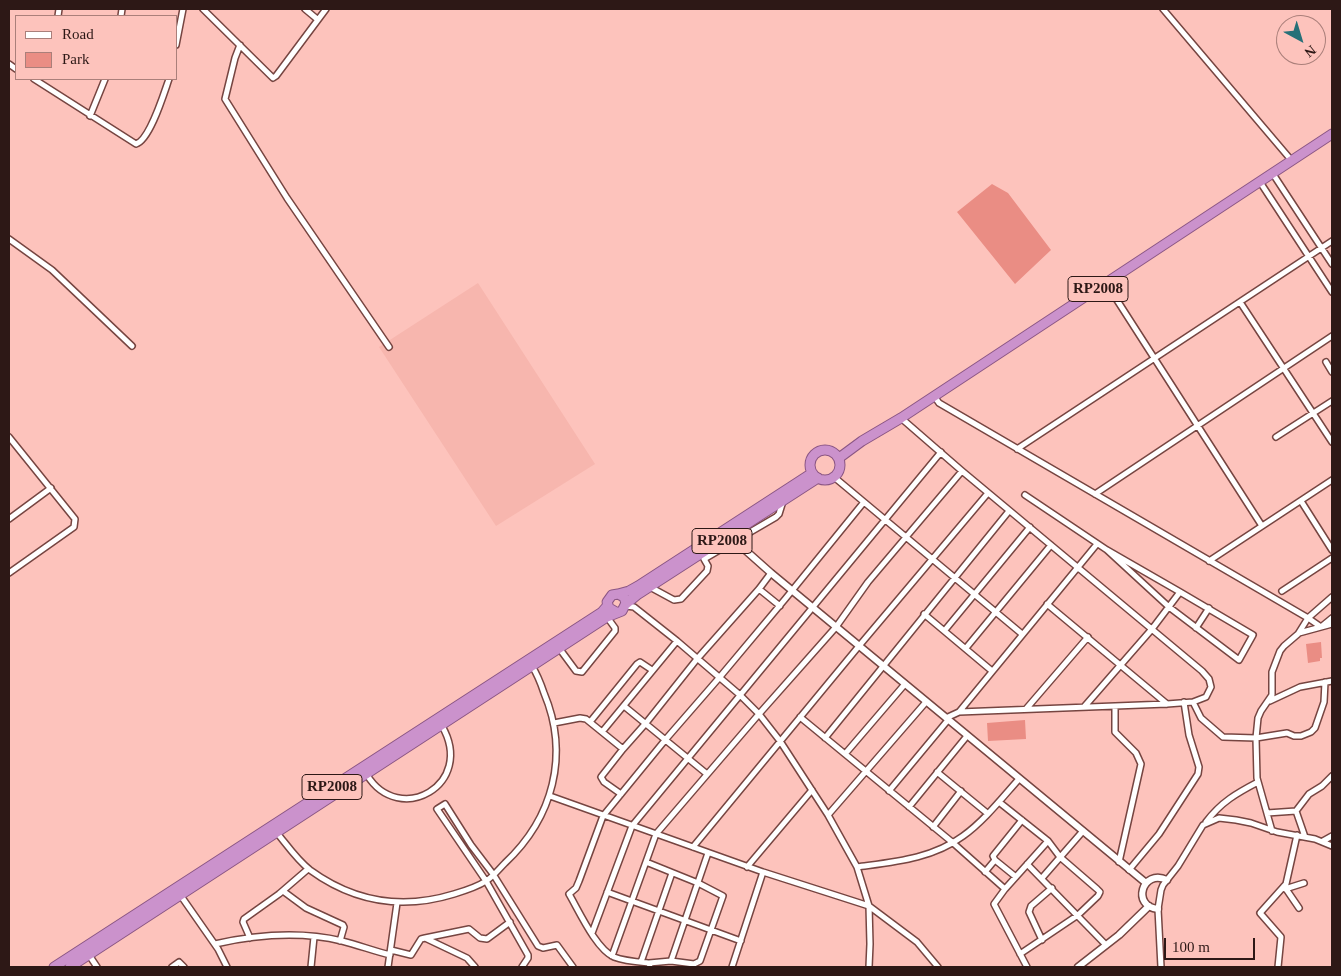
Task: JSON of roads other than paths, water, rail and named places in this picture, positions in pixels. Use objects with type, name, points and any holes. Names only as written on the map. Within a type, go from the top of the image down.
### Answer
[{"type":"highway","name":"RP2008","points":[[834,477],[826,480],[815,475],[810,465],[815,454],[826,450],[837,456],[901,418],[1332,134]]},
{"type":"highway","points":[[834,477],[840,468],[837,456]]},
{"type":"highway","name":"RP2008","points":[[70,967],[607,617],[622,611],[626,605],[649,587],[733,538],[815,475]]},
{"type":"highway","name":"RP2008","points":[[54,967],[602,612],[608,605],[610,597],[638,586],[815,475]]},
{"type":"highway","points":[[618,594],[624,597],[626,605]]},
{"type":"highway","points":[[608,605],[611,610],[616,612]]},
{"type":"street","points":[[178,35],[183,9]]},
{"type":"street","points":[[203,9],[271,77],[275,77],[326,9]]},
{"type":"street","points":[[305,9],[317,19]]},
{"type":"street","points":[[1163,9],[1292,161]]},
{"type":"street","points":[[240,45],[225,99],[287,198],[389,347]]},
{"type":"street","points":[[38,80],[132,143],[138,144],[149,131],[169,80]]},
{"type":"street","points":[[90,116],[105,80]]},
{"type":"street","points":[[1273,174],[1332,264]]},
{"type":"street","points":[[1260,182],[1332,292]]},
{"type":"street","points":[[9,239],[52,270],[132,346]]},
{"type":"street","points":[[1018,449],[1332,241]]},
{"type":"street","points":[[1106,284],[1262,526]]},
{"type":"street","points":[[1240,302],[1332,442]]},
{"type":"street","points":[[1095,494],[1332,336]]},
{"type":"street","points":[[1326,362],[1332,372]]},
{"type":"street","points":[[934,396],[939,403],[1321,627]]},
{"type":"street","points":[[1276,438],[1332,401]]},
{"type":"street","points":[[901,418],[1009,511],[1202,671],[1209,680],[1211,687],[1206,697],[1193,702],[959,712]]},
{"type":"street","points":[[9,436],[75,519],[75,525],[9,573]]},
{"type":"street","points":[[592,932],[632,826],[941,452]]},
{"type":"street","points":[[612,956],[656,834],[836,627],[868,582],[962,471]]},
{"type":"street","points":[[834,477],[1022,634]]},
{"type":"street","points":[[1209,561],[1332,480]]},
{"type":"street","points":[[9,519],[51,488]]},
{"type":"street","points":[[693,848],[988,493]]},
{"type":"street","points":[[1025,495],[1097,544],[1208,608],[1254,637],[1238,660],[1169,607],[1107,550]]},
{"type":"street","points":[[1301,501],[1332,550]]},
{"type":"street","points":[[646,862],[698,883],[723,896],[702,956],[694,964],[671,961],[649,965],[612,956],[605,950],[592,932],[569,894],[576,888],[603,816],[780,606],[864,502]]},
{"type":"street","points":[[825,738],[1009,511]]},
{"type":"street","points":[[945,630],[1030,527]]},
{"type":"street","points":[[649,587],[674,600],[680,600],[707,571],[708,566],[704,559],[733,538],[792,591],[1146,883]]},
{"type":"street","points":[[890,790],[947,719],[959,712],[1097,544]]},
{"type":"street","points":[[966,648],[1051,545]]},
{"type":"street","points":[[1282,591],[1332,558]]},
{"type":"street","points":[[621,794],[604,782],[601,777],[697,659],[771,573]]},
{"type":"street","points":[[759,589],[780,606]]},
{"type":"street","points":[[1084,707],[1152,629],[1180,592]]},
{"type":"street","points":[[1272,831],[1258,782],[1256,738],[1259,715],[1272,695],[1272,672],[1275,661],[1284,646],[1299,633],[1308,618],[1332,597]]},
{"type":"street","points":[[1047,604],[1167,704]]},
{"type":"street","points":[[626,605],[634,607],[740,695],[759,714],[780,741],[828,815],[857,867],[869,906],[869,967]]},
{"type":"street","points":[[1196,628],[1208,608]]},
{"type":"street","points":[[924,614],[992,671]]},
{"type":"street","points":[[559,648],[576,670],[582,672],[615,632],[615,628],[607,617]]},
{"type":"street","points":[[1321,627],[1332,618]]},
{"type":"street","points":[[1299,633],[1332,624]]},
{"type":"street","points":[[1026,709],[1088,637]]},
{"type":"street","points":[[602,732],[677,641]]},
{"type":"street","points":[[590,722],[637,664],[640,662],[652,670]]},
{"type":"street","points":[[277,833],[308,869],[344,890],[358,895],[397,903],[438,899],[461,892],[486,881],[516,853],[536,826],[550,796],[556,765],[554,723],[548,701],[532,666]]},
{"type":"street","points":[[1270,700],[1300,687],[1332,681]]},
{"type":"street","points":[[1193,702],[1201,718],[1221,736],[1256,738],[1287,733],[1301,736],[1312,732],[1327,704],[1325,682]]},
{"type":"street","points":[[845,754],[905,684]]},
{"type":"street","points":[[828,815],[926,702]]},
{"type":"street","points":[[1129,870],[1159,834],[1198,774],[1199,767],[1189,735],[1184,702]]},
{"type":"street","points":[[624,706],[707,774]]},
{"type":"street","points":[[1115,706],[1115,732],[1136,753],[1140,764],[1119,862]]},
{"type":"street","points":[[800,717],[952,842],[1005,889]]},
{"type":"street","points":[[554,723],[580,718],[590,722],[623,749]]},
{"type":"street","points":[[367,775],[378,788],[397,797],[418,797],[431,791],[445,776],[450,763],[450,742],[442,726]]},
{"type":"street","points":[[909,807],[967,736]]},
{"type":"street","points":[[937,772],[987,814]]},
{"type":"street","points":[[1267,813],[1296,811],[1309,794],[1322,786],[1332,776]]},
{"type":"street","points":[[857,867],[922,856],[962,837],[987,814],[1019,779]]},
{"type":"street","points":[[1160,967],[1158,909],[1161,890],[1166,880],[1178,866],[1213,813],[1234,794],[1258,782]]},
{"type":"street","points":[[747,867],[812,790]]},
{"type":"street","points":[[933,827],[961,792]]},
{"type":"street","points":[[550,796],[747,867],[869,906],[917,942],[938,967]]},
{"type":"street","points":[[998,802],[1048,840],[1060,857],[1100,892],[1078,915],[1020,954]]},
{"type":"street","points":[[522,967],[529,956],[486,881],[437,809],[445,804],[471,845],[493,874],[538,946],[544,948],[557,945],[573,967]]},
{"type":"street","points":[[1296,811],[1305,837]]},
{"type":"street","points":[[1203,826],[1214,819],[1251,823],[1272,831],[1323,841],[1332,846]]},
{"type":"street","points":[[1016,877],[993,857],[1022,820]]},
{"type":"street","points":[[1042,878],[1083,831]]},
{"type":"street","points":[[1278,967],[1280,937],[1260,914],[1285,887],[1297,835]]},
{"type":"street","points":[[1323,841],[1332,836]]},
{"type":"street","points":[[1027,967],[994,904],[1048,840]]},
{"type":"street","points":[[671,961],[708,853]]},
{"type":"street","points":[[985,872],[995,860]]},
{"type":"street","points":[[1027,864],[1106,945]]},
{"type":"street","points":[[250,938],[243,922],[244,919],[283,891],[308,869]]},
{"type":"street","points":[[732,967],[763,872]]},
{"type":"street","points":[[640,962],[672,873]]},
{"type":"street","points":[[1158,909],[1149,906],[1143,899],[1142,893],[1146,883],[1154,878],[1159,877],[1166,880]]},
{"type":"street","points":[[1285,887],[1304,882]]},
{"type":"street","points":[[1285,887],[1299,908]]},
{"type":"street","points":[[1042,940],[1028,912],[1031,906],[1052,888]]},
{"type":"street","points":[[283,891],[306,908],[343,925],[340,941]]},
{"type":"street","points":[[607,892],[711,932],[741,941]]},
{"type":"street","points":[[181,896],[215,944],[227,967]]},
{"type":"street","points":[[388,967],[397,903]]},
{"type":"street","points":[[1078,967],[1135,921],[1149,906]]},
{"type":"street","points":[[215,944],[250,938],[314,937],[390,953],[411,954],[421,939],[469,928],[480,938],[487,939],[510,922]]},
{"type":"street","points":[[311,967],[314,937]]},
{"type":"street","points":[[425,938],[467,958],[475,967]]},
{"type":"street","points":[[89,955],[97,967]]},
{"type":"street","points":[[172,967],[180,962],[184,967]]}]
